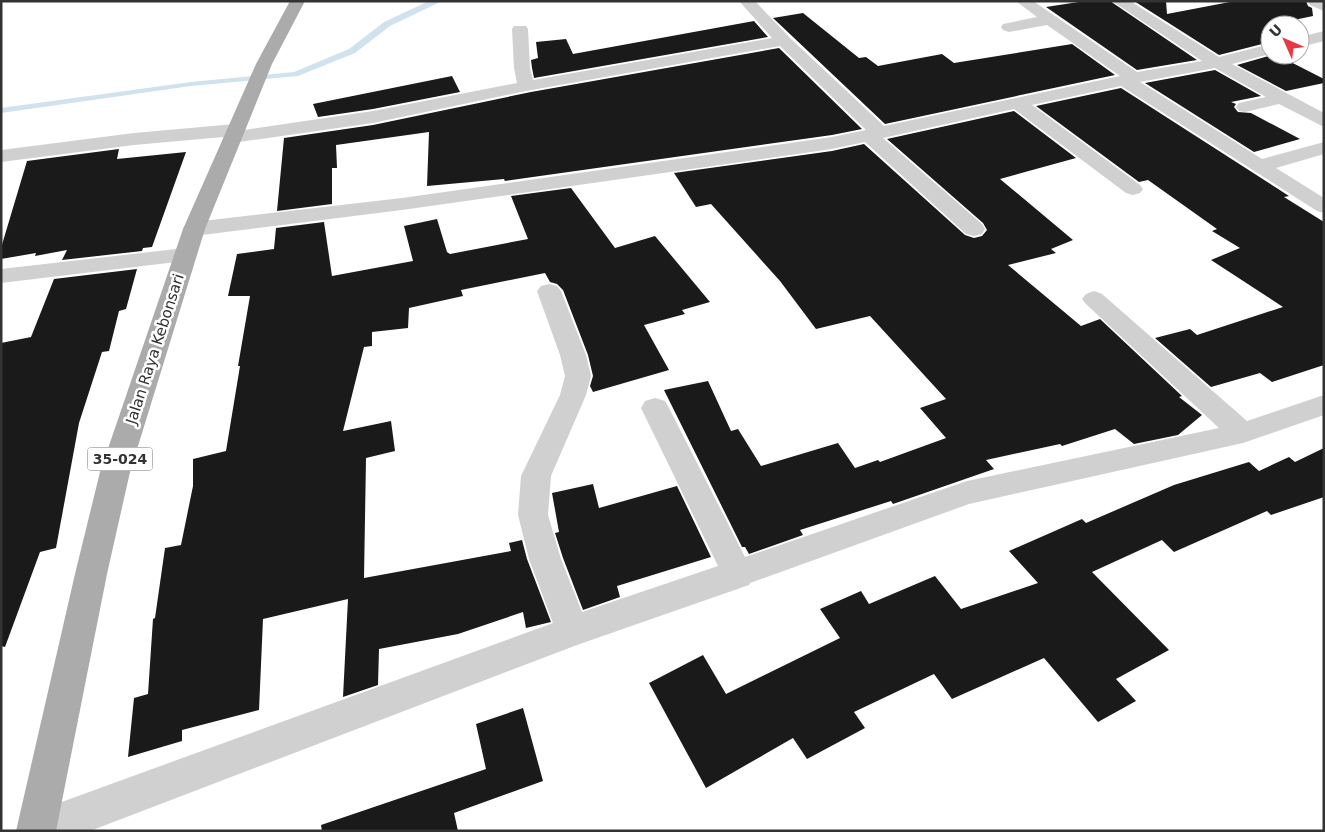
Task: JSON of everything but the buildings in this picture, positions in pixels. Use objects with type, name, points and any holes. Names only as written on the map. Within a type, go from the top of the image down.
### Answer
[{"type":"main road","name":"Jalan Raya Kebonsari","points":[[37,831],[91,574],[115,472],[190,242],[233,133],[264,64],[299,1]]},
{"type":"street","points":[[746,1],[874,134],[974,229]]},
{"type":"street","points":[[1023,1],[1129,79],[1324,207]]},
{"type":"street","points":[[1119,1],[1216,62],[1324,121]]},
{"type":"street","points":[[1009,27],[1049,20]]},
{"type":"street","points":[[520,29],[522,68],[526,86]]},
{"type":"street","points":[[1310,40],[1324,36]]},
{"type":"street","points":[[1,156],[134,139],[233,133],[373,117],[526,86],[784,41]]},
{"type":"street","points":[[1,276],[402,204],[832,143],[1260,51]]},
{"type":"street","points":[[1245,107],[1282,98]]},
{"type":"street","points":[[1018,103],[1133,189]]},
{"type":"street","points":[[1259,166],[1324,148]]},
{"type":"street","points":[[549,291],[573,356],[578,376],[573,395],[536,476],[534,515],[545,559],[573,631]]},
{"type":"street","points":[[1094,299],[1243,433]]},
{"type":"street","points":[[37,831],[573,631],[967,493],[1243,433],[1324,405]]},
{"type":"street","points":[[655,408],[738,574]]},
{"type":"waterway","points":[[1,111],[191,84],[295,74],[352,51],[387,24],[433,2],[439,1]]}]
